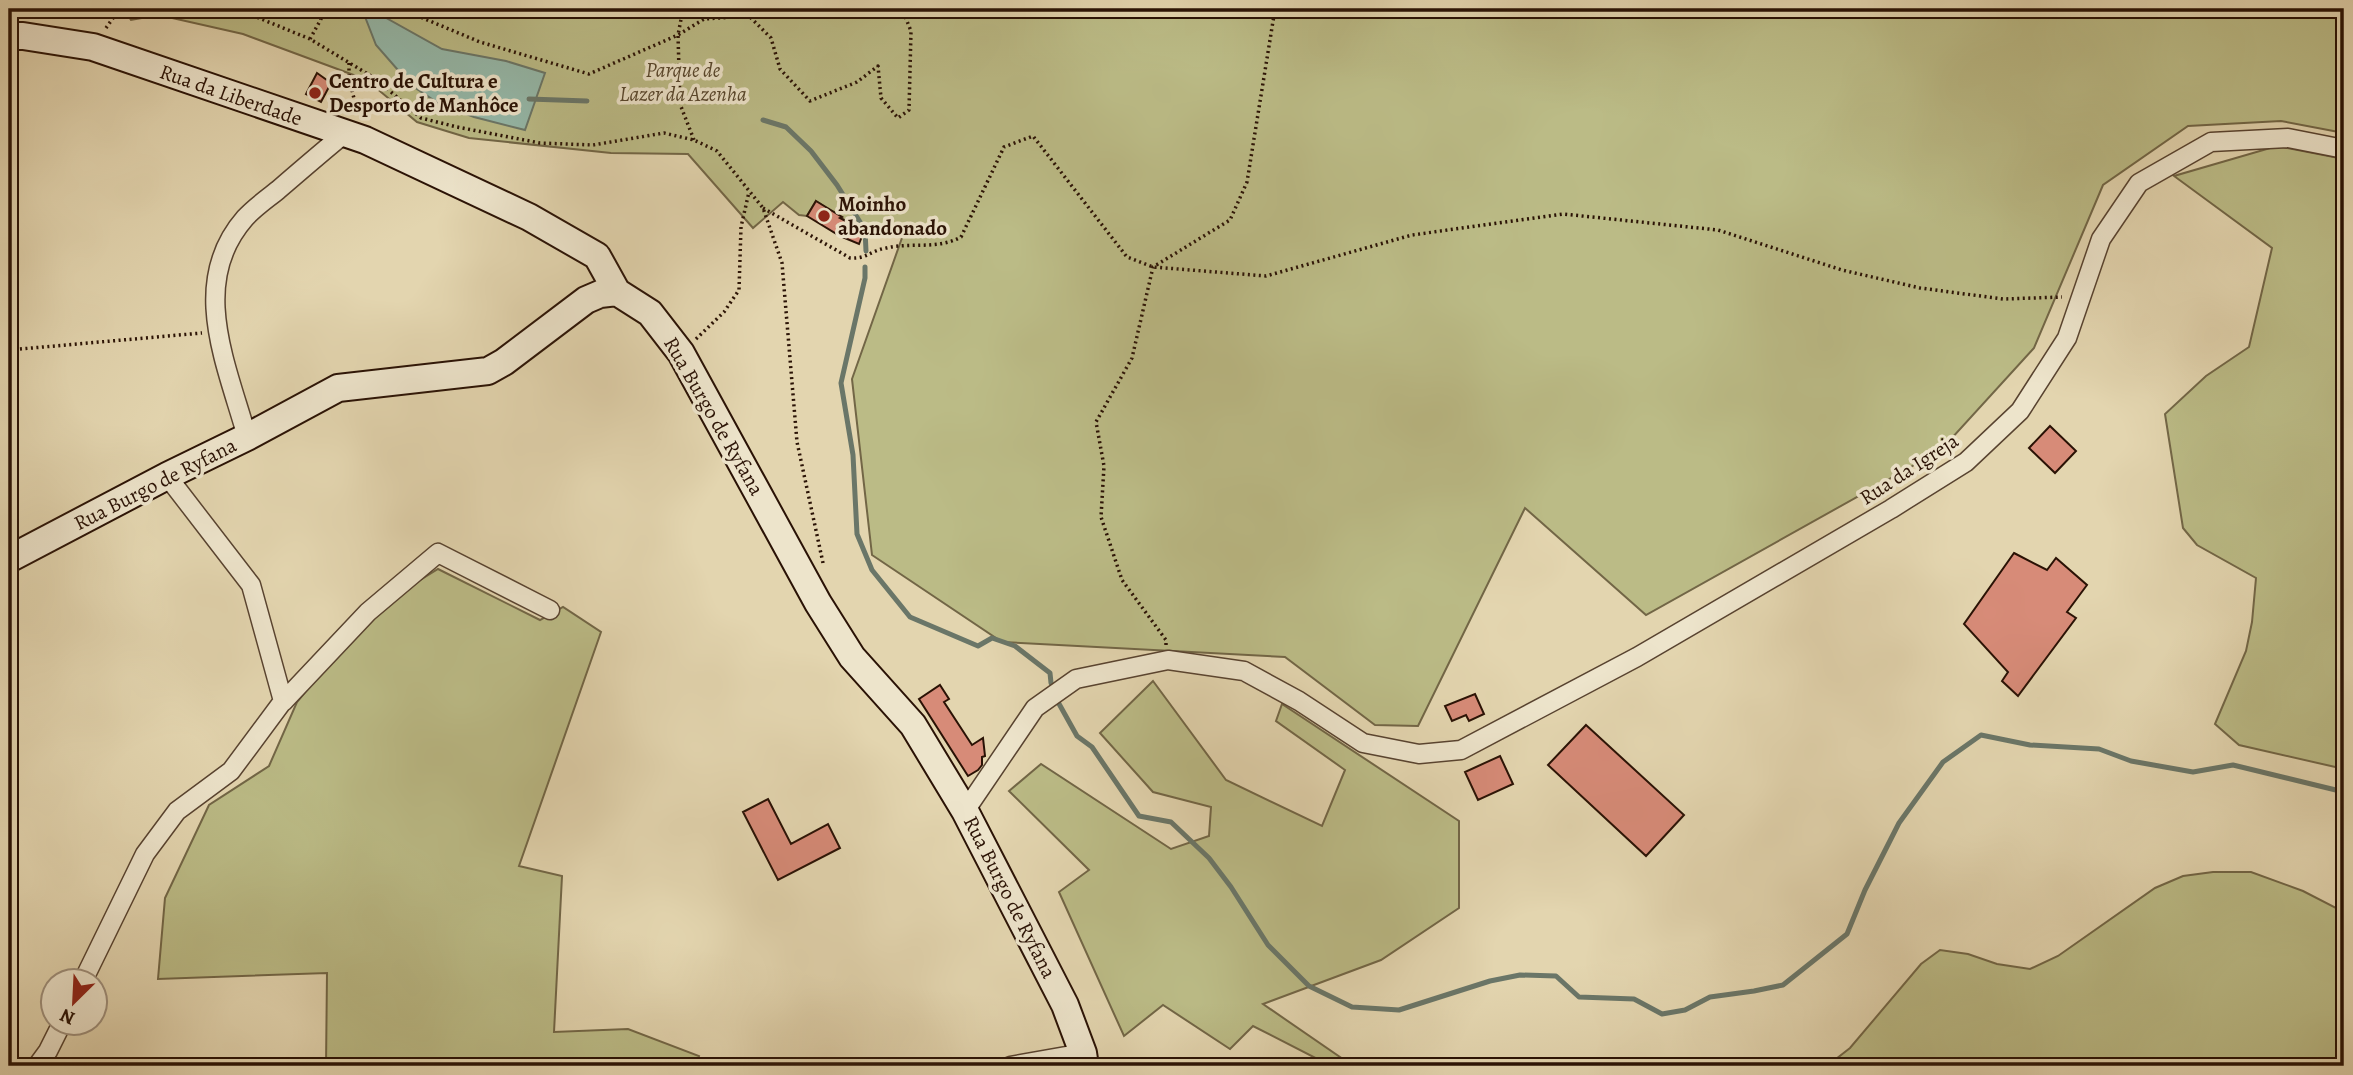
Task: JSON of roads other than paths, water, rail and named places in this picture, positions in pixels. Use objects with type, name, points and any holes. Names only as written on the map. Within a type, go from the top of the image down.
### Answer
[{"type":"main road","name":"Rua da Liberdade","points":[[9,36],[93,47],[352,130],[365,141],[528,217],[597,256],[617,292]]},
{"type":"main road","name":"Rua Burgo de Ryfana","points":[[9,559],[338,388],[488,371],[586,300],[600,294],[617,292],[650,313],[681,353],[818,603],[852,657],[913,726],[965,811],[1065,1004],[1084,1060]]},
{"type":"street","points":[[247,437],[218,332],[214,310],[216,278],[230,238],[247,216],[352,130]]},
{"type":"street","name":"Rua da Igreja","points":[[965,811],[1035,708],[1076,679],[1166,660],[1244,671],[1299,701],[1363,743],[1419,754],[1461,750],[1650,650],[1966,462],[2020,411],[2067,338],[2101,239],[2139,183],[2211,142],[2288,138],[2344,149]]},
{"type":"street","points":[[167,476],[251,585],[283,702]]},
{"type":"street","points":[[90,967],[145,854],[177,811],[230,771],[283,702],[368,612],[438,553],[550,610]]},
{"type":"street","points":[[37,1066],[56,1036]]},
{"type":"street","points":[[1010,1066],[1084,1060]]},
{"type":"waterway","points":[[529,99],[587,101]]},
{"type":"waterway","points":[[763,120],[786,127],[811,151],[837,185],[865,230],[866,251]]},
{"type":"waterway","points":[[865,267],[865,278],[841,383],[853,455],[857,534],[872,570],[910,617],[978,646],[992,638],[1015,646],[1050,673],[1051,683]]},
{"type":"waterway","points":[[1058,702],[1077,736],[1092,747],[1139,816],[1171,822],[1209,858],[1268,945],[1309,986],[1352,1007],[1399,1010],[1490,981],[1520,975],[1556,976],[1579,997],[1634,999],[1662,1014],[1685,1010],[1710,997],[1783,985],[1847,934],[1865,890],[1899,823],[1943,762],[1981,735],[2030,745],[2099,749],[2131,761],[2193,772],[2233,765],[2344,792]]},
{"type":"place","name":"Centro de Cultura e Desporto de Manhôce","points":[[315,93]]},
{"type":"place","name":"Moinho abandonado","points":[[824,216]]},
{"type":"park label","name":"Parque de Lazer da Azenha","points":[[683,82]]}]
